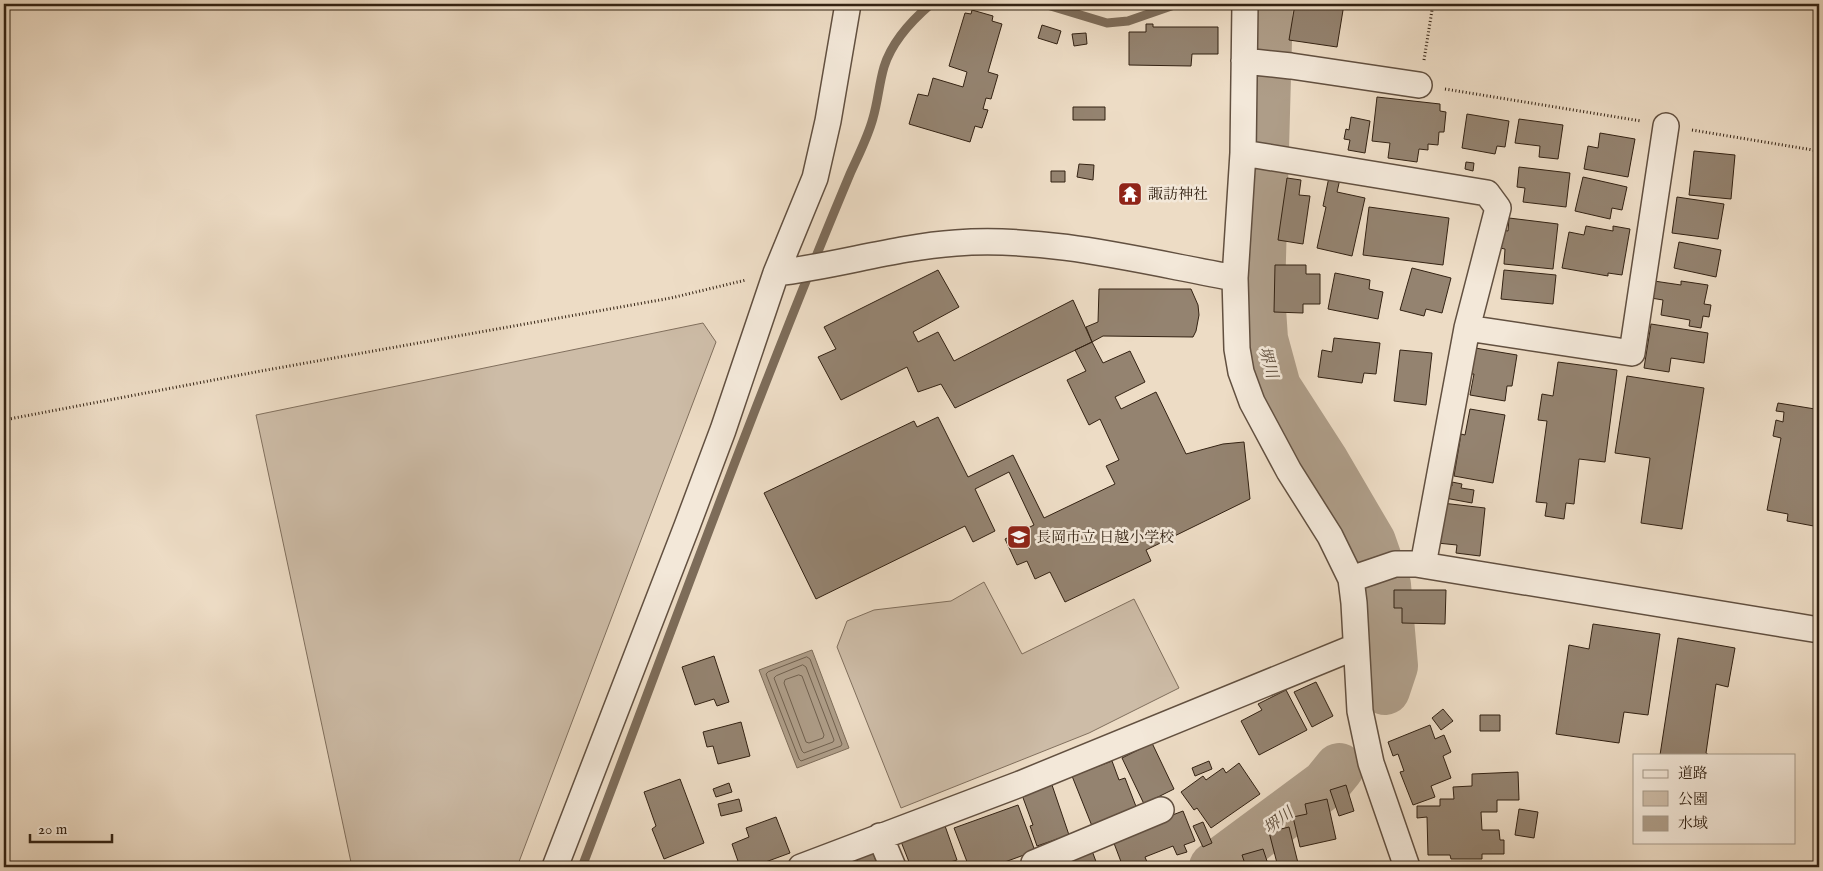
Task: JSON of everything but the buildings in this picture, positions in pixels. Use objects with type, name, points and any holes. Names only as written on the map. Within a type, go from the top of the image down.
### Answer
[{"type":"street","points":[[555,867],[688,526],[723,430],[776,273],[815,178],[828,121],[848,4]]},
{"type":"street","points":[[1245,4],[1243,154],[1235,278],[1237,349],[1241,372],[1252,402],[1289,471],[1330,536],[1351,580],[1360,711],[1371,764],[1407,867]]},
{"type":"street","points":[[1244,62],[1290,66],[1419,85]]},
{"type":"street","points":[[1468,328],[1632,353],[1666,126]]},
{"type":"street","points":[[1243,154],[1487,193],[1498,208],[1468,328],[1423,565]]},
{"type":"street","points":[[776,273],[956,243],[1010,242],[1081,250],[1235,278]]},
{"type":"street","points":[[1351,580],[1395,564],[1423,565],[1819,630]]},
{"type":"street","points":[[801,867],[1020,784],[1356,647]]},
{"type":"street","points":[[1036,867],[1034,863],[1161,810]]},
{"type":"street","points":[[880,836],[893,867]]},
{"type":"path","points":[[1434,4],[1419,85],[1819,151]]},
{"type":"path","points":[[4,420],[261,371],[671,298],[776,273]]},
{"type":"green space","points":[[703,323],[716,342],[517,867],[352,867],[256,415]]},
{"type":"green space","points":[[984,582],[1022,654],[1134,599],[1179,688],[1089,733],[901,808],[837,647],[847,621],[874,610],[951,601]]},
{"type":"water","points":[[812,650],[849,748],[797,768],[759,670]]},
{"type":"waterway","points":[[582,867],[746,433],[863,146],[875,112],[882,73],[887,58],[903,32],[931,4]]},
{"type":"waterway","points":[[1044,4],[1107,23],[1128,21],[1177,4]]},
{"type":"waterway","name":"堺川","points":[[1268,4],[1260,294],[1263,339],[1276,387],[1323,460],[1371,542],[1386,585],[1393,666],[1385,690]]},
{"type":"waterway","name":"堺川","points":[[1214,867],[1326,784],[1339,768]]},
{"type":"place","name":"諏訪神社","points":[[1130,194]]},
{"type":"place","name":"長岡市立 日越小学校","points":[[1019,537]]}]
